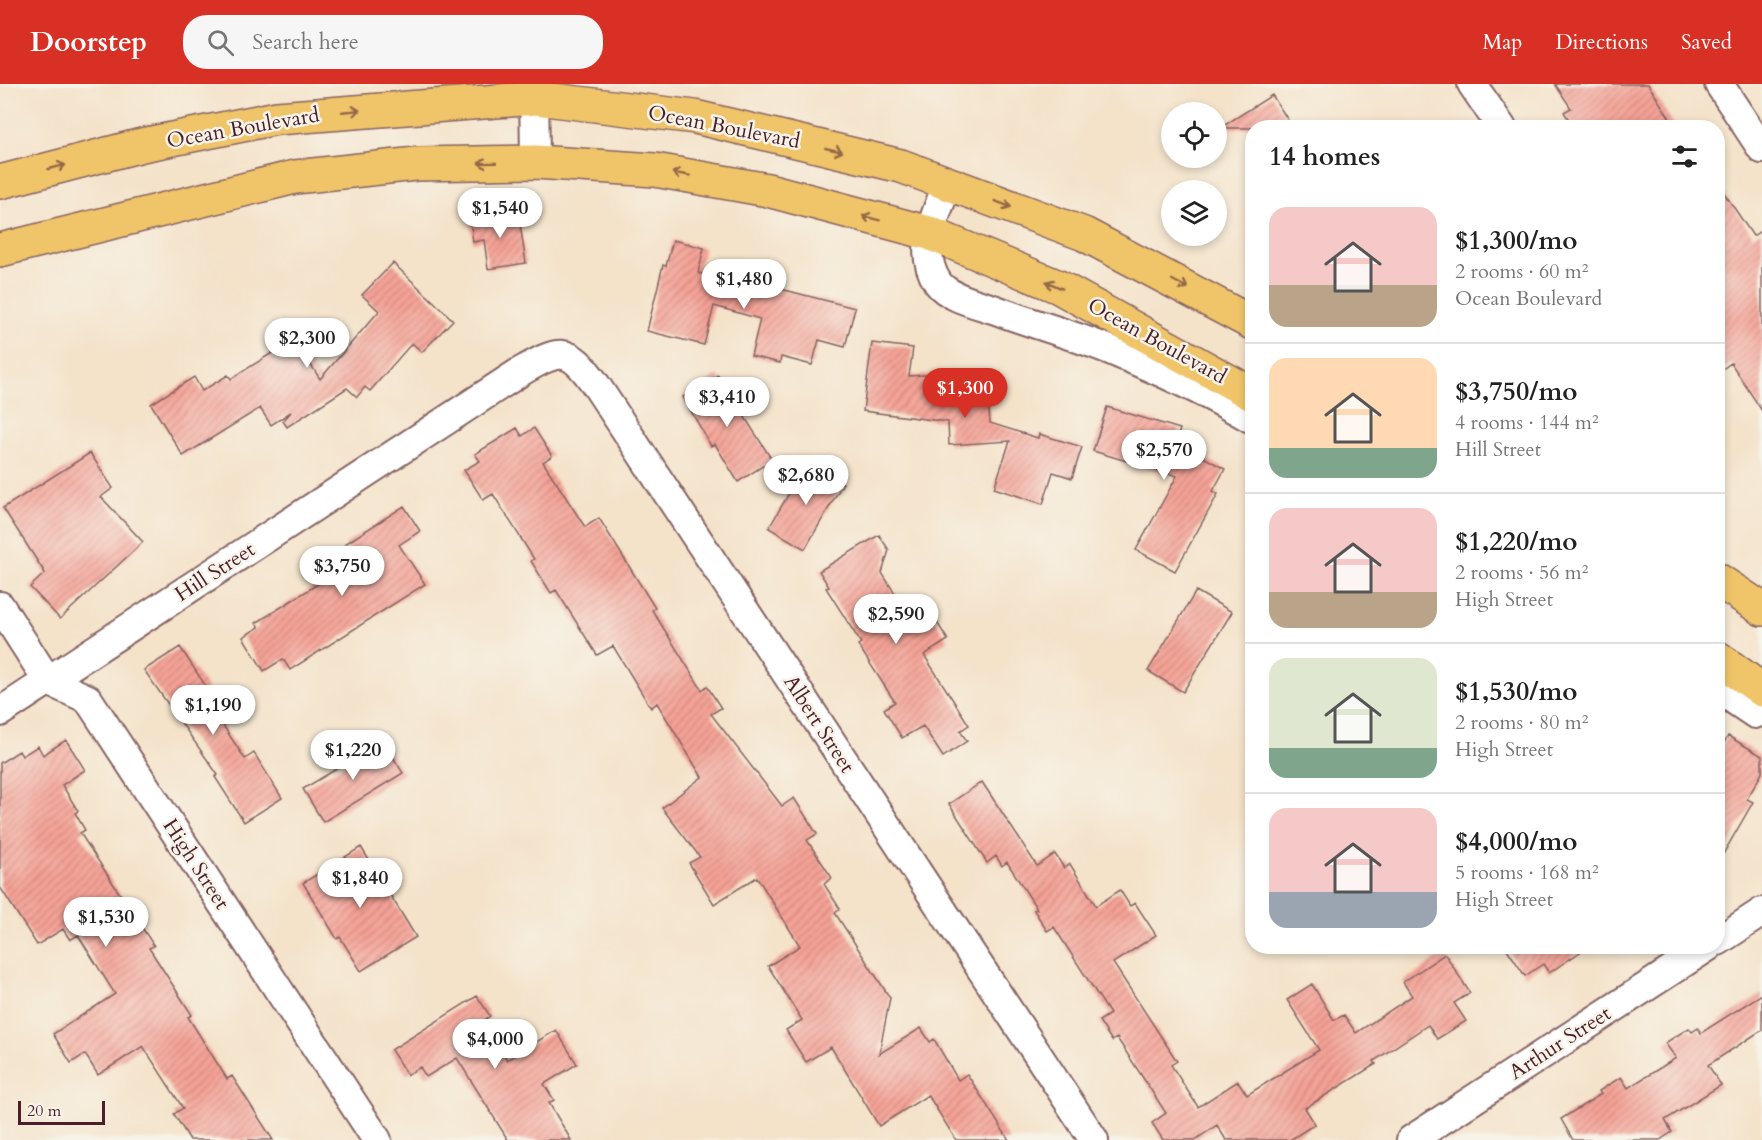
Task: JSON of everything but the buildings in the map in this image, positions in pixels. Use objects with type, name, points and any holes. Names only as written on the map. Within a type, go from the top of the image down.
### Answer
[{"type":"main road","points":[[400,107],[445,84]]},
{"type":"main road","points":[[595,84],[663,113]]},
{"type":"main road","name":"Ocean Boulevard","points":[[0,182],[142,145],[277,118],[400,107],[535,91],[695,117],[901,166],[1084,234],[1245,319]]},
{"type":"main road","name":"Ocean Boulevard","points":[[0,250],[295,177],[416,164],[535,162],[666,172],[768,190],[929,233],[1059,287],[1245,390]]},
{"type":"main road","points":[[1725,585],[1762,609]]},
{"type":"main road","points":[[1725,666],[1759,702]]},
{"type":"street","points":[[1472,84],[1497,120]]},
{"type":"street","points":[[1719,84],[1762,148]]},
{"type":"street","points":[[535,91],[535,162]]},
{"type":"street","name":"Ocean Boulevard","points":[[948,183],[929,233],[927,252],[932,272],[940,285],[954,294],[1115,352],[1219,400],[1245,415]]},
{"type":"street","name":"Albert Street","points":[[520,372],[550,355],[562,354],[572,358],[584,369],[1094,1140]]},
{"type":"street","name":"Hill Street","points":[[0,712],[520,372]]},
{"type":"street","points":[[0,606],[48,681]]},
{"type":"street","name":"High Street","points":[[48,681],[88,699],[377,1140]]},
{"type":"street","points":[[1725,691],[1759,702]]},
{"type":"street","points":[[1725,936],[1762,912]]},
{"type":"street","name":"Arthur Street","points":[[1411,1140],[1697,954]]}]
